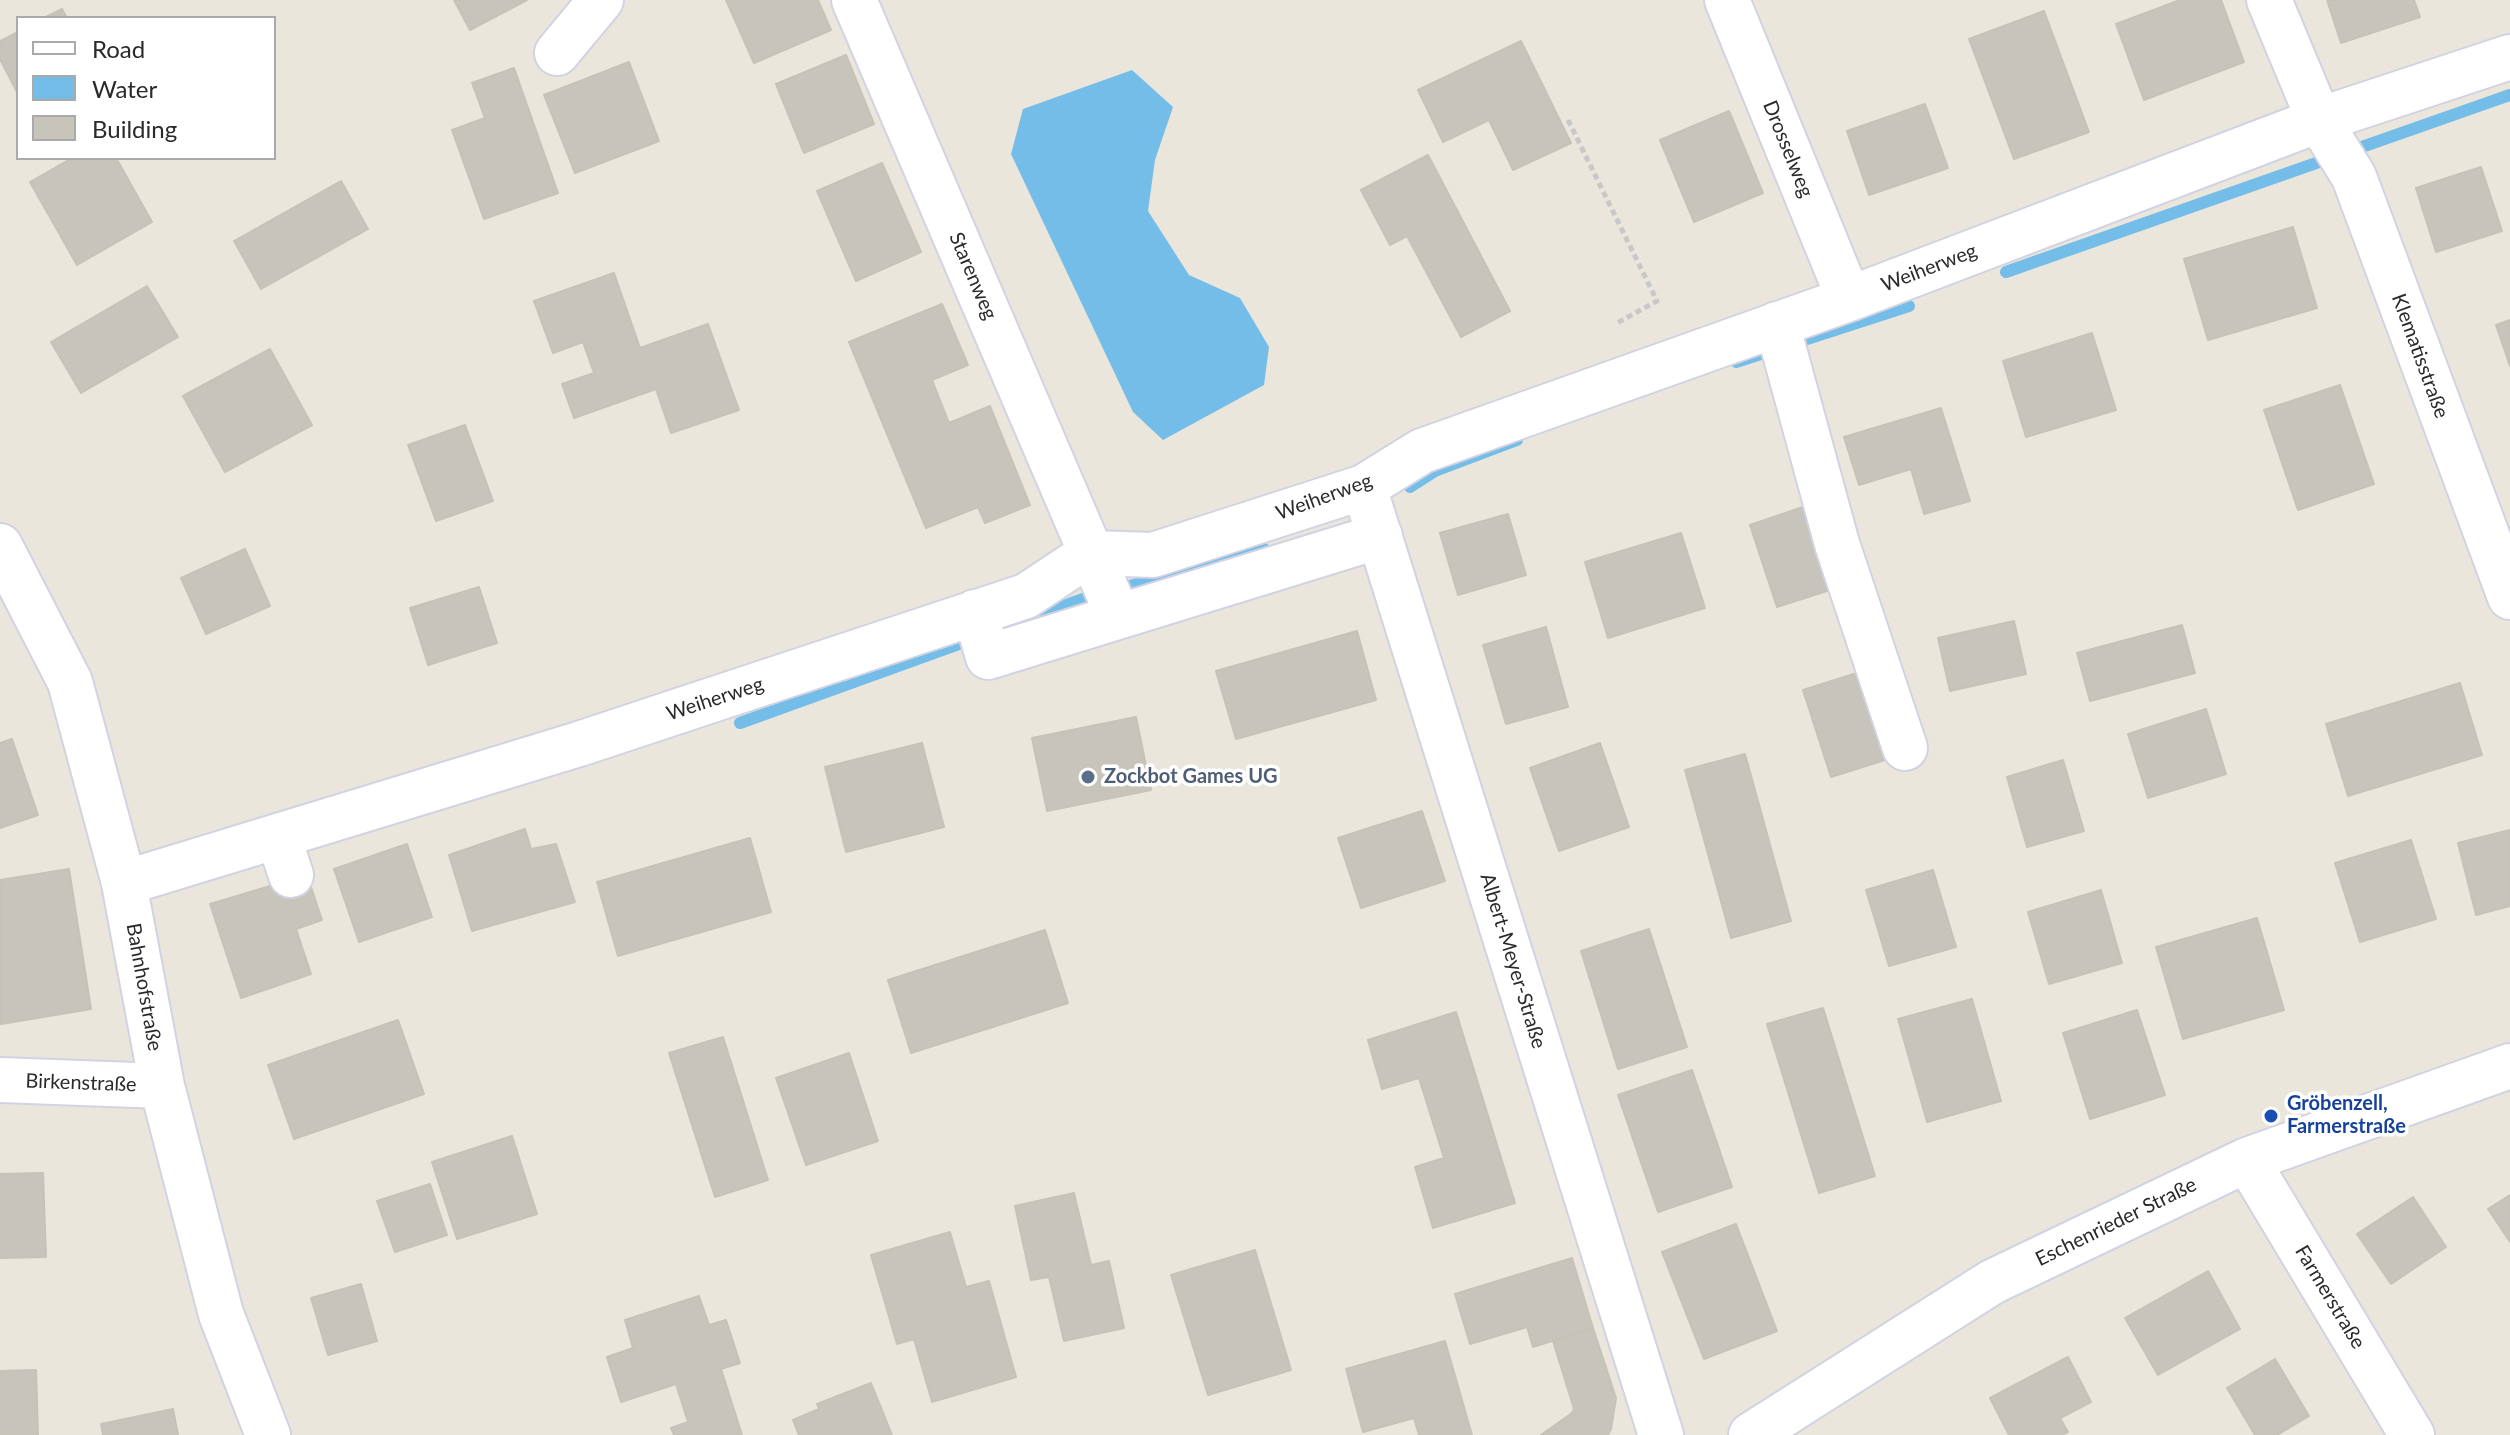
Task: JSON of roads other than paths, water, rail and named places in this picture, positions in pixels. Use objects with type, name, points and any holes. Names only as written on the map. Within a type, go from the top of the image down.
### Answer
[{"type":"street","points":[[557,53],[601,0]]},
{"type":"street","name":"Starenweg","points":[[854,0],[1106,587]]},
{"type":"street","name":"Drosselweg","points":[[1727,0],[1849,299]]},
{"type":"street","name":"Klematisstraße","points":[[2269,0],[2333,142],[2510,597]]},
{"type":"street","name":"Weiherweg","points":[[124,883],[284,855],[579,744],[979,627],[1026,596],[1106,587],[1153,555],[1364,487],[1422,451],[1781,340],[1849,299],[2333,142],[2510,57]]},
{"type":"street","points":[[1781,340],[1837,544],[1905,748]]},
{"type":"street","name":"Albert-Meyer-Straße","points":[[1364,487],[1661,1435]]},
{"type":"street","points":[[979,627],[988,657],[1106,587],[1380,536]]},
{"type":"street","name":"Bahnhofstraße","points":[[0,546],[70,682],[124,883],[162,1086],[221,1314],[268,1435]]},
{"type":"street","name":"Eschenrieder Straße","points":[[1751,1435],[1992,1282],[2247,1160],[2510,1066]]},
{"type":"street","name":"Birkenstraße","points":[[0,1080],[162,1086]]},
{"type":"street","name":"Farmerstraße","points":[[2247,1160],[2412,1435]]},
{"type":"water","points":[[1132,70],[1173,107],[1155,160],[1148,211],[1189,275],[1240,298],[1269,347],[1264,385],[1163,440],[1133,412],[1011,154],[1023,109]]},
{"type":"waterway","points":[[2006,272],[2510,95]]},
{"type":"waterway","points":[[1736,362],[1909,306]]},
{"type":"waterway","points":[[1410,487],[1435,471],[1517,440]]},
{"type":"waterway","points":[[740,723],[1086,598],[1264,549]]},
{"type":"place","name":"Zockbot Games UG","points":[[1088,777]]},
{"type":"place","name":"Gröbenzell, Farmerstraße","points":[[2271,1116]]}]
